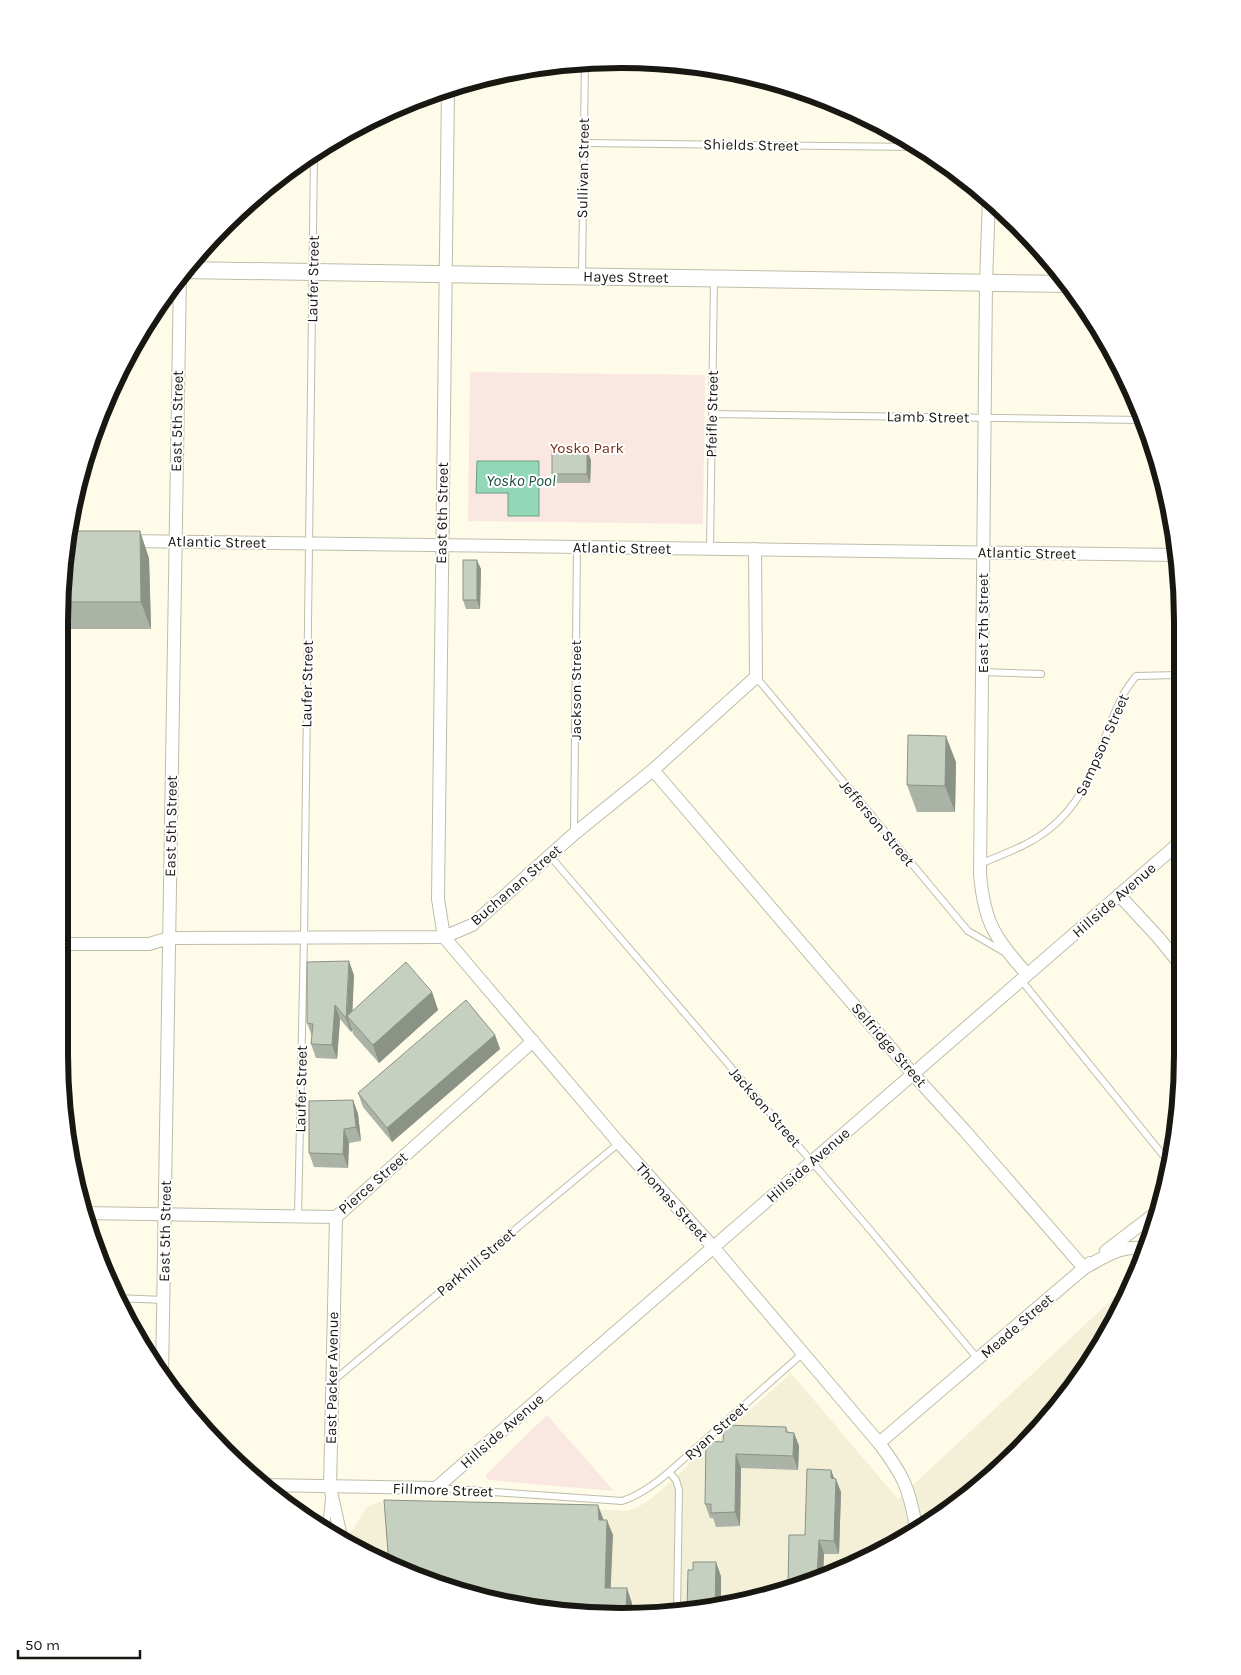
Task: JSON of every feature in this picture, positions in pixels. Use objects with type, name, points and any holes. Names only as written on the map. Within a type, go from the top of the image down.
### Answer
[{"type":"street","name":"East 6th Street","points":[[444,937],[438,899],[448,95]]},
{"type":"street","name":"East 7th Street","points":[[989,208],[984,417],[980,864],[987,918],[1000,944],[1024,977]]},
{"type":"street","name":"Hayes Street","points":[[193,270],[1059,284]]},
{"type":"street","name":"East 5th Street","points":[[162,1364],[180,287]]},
{"type":"street","name":"Atlantic Street","points":[[116,541],[1170,555]]},
{"type":"street","points":[[755,549],[756,677]]},
{"type":"street","name":"Buchanan Street","points":[[68,944],[149,944],[169,938],[444,937],[472,924],[574,834],[652,770],[756,677]]},
{"type":"street","name":"Selfridge Street","points":[[652,770],[913,1074],[1084,1268]]},
{"type":"street","name":"Hillside Avenue","points":[[436,1488],[1174,847]]},
{"type":"street","points":[[1119,895],[1174,957]]},
{"type":"street","name":"Thomas Street","points":[[444,937],[619,1143],[714,1247],[879,1443],[898,1469],[912,1500],[915,1522]]},
{"type":"street","name":"Pierce Street","points":[[91,1213],[336,1216],[533,1042]]},
{"type":"street","name":"East Packer Avenue","points":[[336,1216],[330,1487],[340,1530]]},
{"type":"street","name":"Meade Street","points":[[879,1443],[1084,1268],[1148,1219]]},
{"type":"street","points":[[1084,1268],[1123,1248],[1138,1247]]},
{"type":"street","name":"Fillmore Street","points":[[276,1486],[436,1488]]},
{"type":"lane","name":"Sullivan Street","points":[[582,277],[585,69]]},
{"type":"lane","name":"Shields Street","points":[[584,143],[905,147]]},
{"type":"lane","name":"Laufer Street","points":[[298,1216],[304,938],[314,160]]},
{"type":"lane","name":"Pfeifle Street","points":[[710,549],[714,279]]},
{"type":"lane","name":"Lamb Street","points":[[712,414],[1135,420]]},
{"type":"lane","name":"Jackson Street","points":[[574,834],[577,547]]},
{"type":"lane","points":[[983,672],[1040,674]]},
{"type":"lane","name":"Sampson Street","points":[[980,864],[1042,835],[1076,803],[1090,776],[1123,695],[1136,676],[1174,675]]},
{"type":"lane","name":"Jefferson Street","points":[[756,677],[968,931],[1009,955]]},
{"type":"lane","name":"Jackson Street","points":[[550,856],[978,1359]]},
{"type":"lane","points":[[1024,977],[1164,1156]]},
{"type":"lane","name":"Parkhill Street","points":[[332,1382],[619,1143]]},
{"type":"lane","points":[[125,1298],[164,1300]]},
{"type":"lane","name":"Ryan Street","points":[[622,1500],[642,1492],[670,1472],[803,1352]]},
{"type":"lane","points":[[670,1472],[676,1480],[679,1490],[677,1604]]},
{"type":"lane","points":[[327,1522],[330,1487]]},
{"type":"lane","name":"Fillmore Street","points":[[436,1488],[622,1500]]},
{"type":"shaded area","points":[[1119,1293],[1099,1331],[1059,1391],[1012,1446],[985,1470],[928,1514],[897,1533],[832,1565],[764,1589],[693,1603],[657,1606],[620,1608],[548,1603],[477,1589],[443,1578],[409,1565],[349,1536],[367,1507],[378,1502],[513,1503],[626,1511],[635,1508],[647,1502],[659,1492],[791,1373],[898,1499]]},
{"type":"green space","name":"Yosko Park","points":[[470,372],[705,375],[703,524],[468,521]]},
{"type":"green space","points":[[547,1415],[614,1491],[488,1480],[485,1476]]},
{"type":"water","name":"Yosko Pool","points":[[477,461],[539,461],[539,516],[508,516],[508,493],[476,493]]},
{"type":"building","points":[[552,450],[587,451],[587,474],[552,474]]},
{"type":"building","points":[[75,531],[140,531],[141,602],[68,602]]},
{"type":"building","points":[[463,560],[477,560],[477,600],[463,600]]},
{"type":"building","points":[[908,735],[946,736],[945,786],[907,785]]},
{"type":"building","points":[[349,961],[346,1018],[335,1005],[332,1045],[311,1044],[313,1024],[307,1023],[307,962]]},
{"type":"building","points":[[406,962],[432,992],[373,1045],[347,1016]]},
{"type":"building","points":[[466,1000],[495,1035],[387,1128],[358,1093]]},
{"type":"building","points":[[353,1100],[356,1127],[344,1129],[343,1154],[309,1153],[309,1101]]},
{"type":"building","points":[[724,1425],[786,1427],[786,1432],[794,1433],[793,1456],[736,1454],[735,1512],[711,1513],[711,1504],[705,1504],[706,1441],[723,1442]]},
{"type":"building","points":[[807,1469],[831,1470],[831,1478],[836,1479],[834,1541],[819,1540],[817,1571],[788,1581],[789,1535],[805,1535]]},
{"type":"building","points":[[384,1500],[598,1505],[599,1520],[607,1520],[605,1588],[627,1588],[626,1608],[548,1603],[513,1597],[477,1589],[443,1578],[388,1556]]},
{"type":"building","points":[[693,1562],[716,1562],[715,1599],[687,1603],[688,1570],[693,1570]]}]
